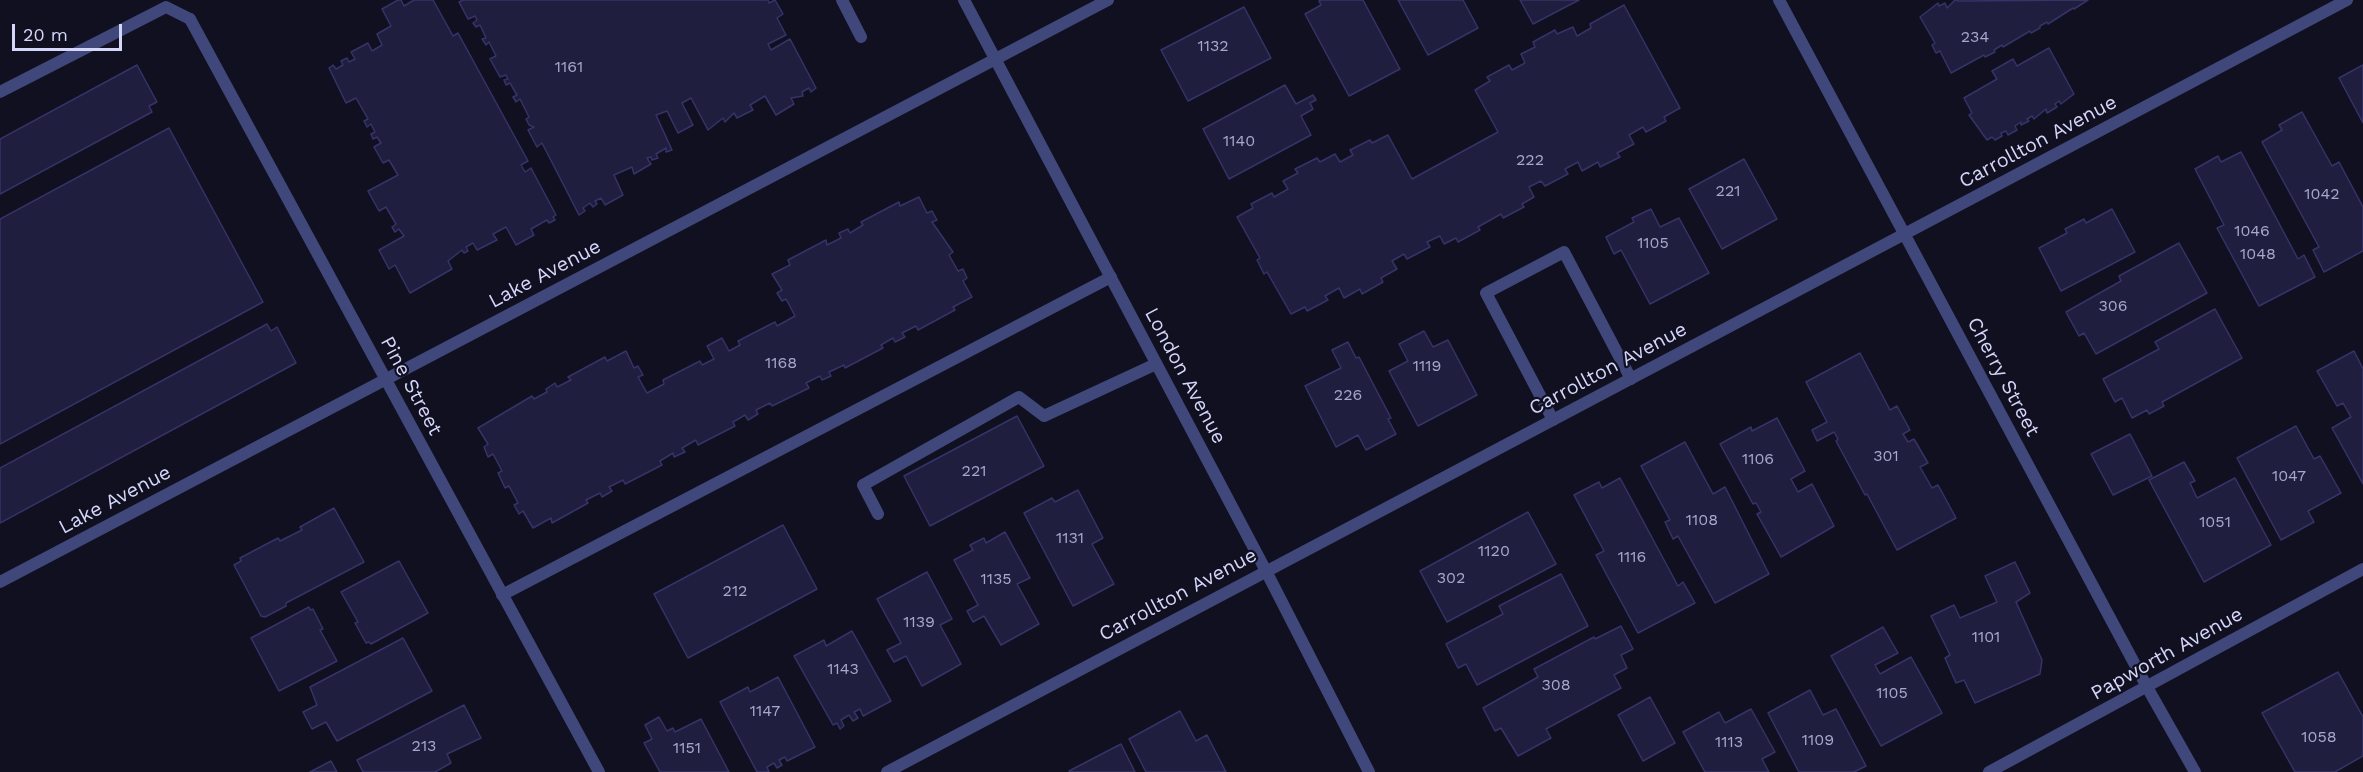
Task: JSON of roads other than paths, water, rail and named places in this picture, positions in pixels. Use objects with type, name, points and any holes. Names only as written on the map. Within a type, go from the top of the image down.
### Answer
[{"type":"street","points":[[842,0],[861,37]]},
{"type":"street","name":"London Avenue","points":[[964,0],[1369,772]]},
{"type":"street","name":"Lake Avenue","points":[[0,582],[1108,0]]},
{"type":"street","name":"Cherry Street","points":[[1779,0],[2147,687],[2195,772]]},
{"type":"street","name":"Carrollton Avenue","points":[[887,772],[2347,0]]},
{"type":"street","name":"Pine Street","points":[[0,92],[166,7],[190,19],[598,772]]},
{"type":"street","points":[[1553,420],[1486,293],[1564,252],[1632,379]]},
{"type":"street","points":[[502,595],[1111,277]]},
{"type":"street","points":[[878,514],[863,485],[1018,397],[1044,416],[1156,364]]},
{"type":"street","name":"Papworth Avenue","points":[[1989,772],[2363,568]]}]
